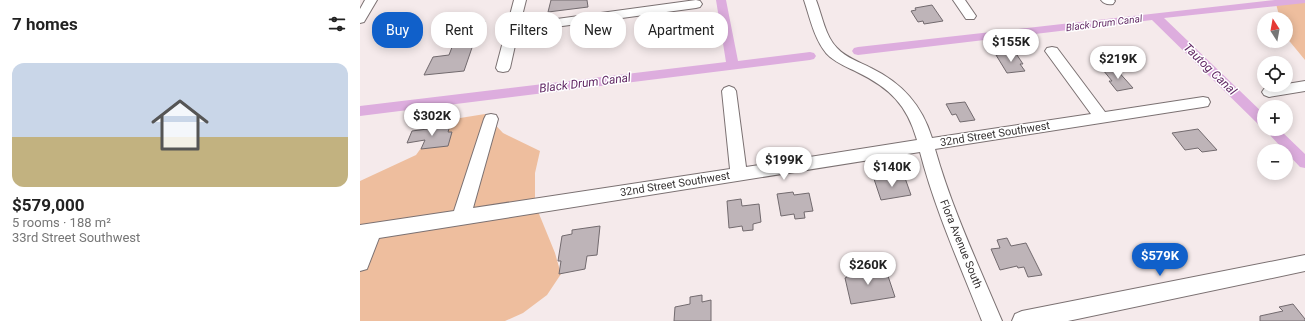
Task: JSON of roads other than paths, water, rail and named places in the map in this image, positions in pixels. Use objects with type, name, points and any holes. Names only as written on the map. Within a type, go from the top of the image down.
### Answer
[{"type":"street","points":[[360,19],[370,0]]},
{"type":"street","points":[[517,12],[520,0]]},
{"type":"street","name":"Flora Avenue South","points":[[810,0],[823,37],[830,48],[840,58],[883,80],[903,96],[916,116],[936,179],[958,240],[992,321]]},
{"type":"street","points":[[959,0],[970,16]]},
{"type":"street","points":[[562,22],[696,4]]},
{"type":"street","points":[[503,68],[508,48]]},
{"type":"street","points":[[1052,51],[1102,118]]},
{"type":"street","points":[[1293,88],[1305,86]]},
{"type":"street","points":[[729,91],[739,174]]},
{"type":"street","name":"32nd Street Southwest","points":[[367,232],[1203,102]]},
{"type":"street","points":[[461,218],[491,119]]},
{"type":"street","points":[[360,263],[367,232]]},
{"type":"street","points":[[1022,321],[1305,263]]},
{"type":"waterway","points":[[721,0],[733,65]]},
{"type":"waterway","name":"Black Drum Canal","points":[[1155,16],[1304,0]]},
{"type":"waterway","name":"Black Drum Canal","points":[[858,51],[1155,16]]},
{"type":"waterway","name":"Tautog Canal","points":[[1155,16],[1257,115]]},
{"type":"waterway","name":"Black Drum Canal","points":[[733,65],[810,56]]},
{"type":"waterway","name":"Black Drum Canal","points":[[360,111],[733,65]]},
{"type":"waterway","name":"Tautog Canal","points":[[1278,136],[1305,163]]}]
